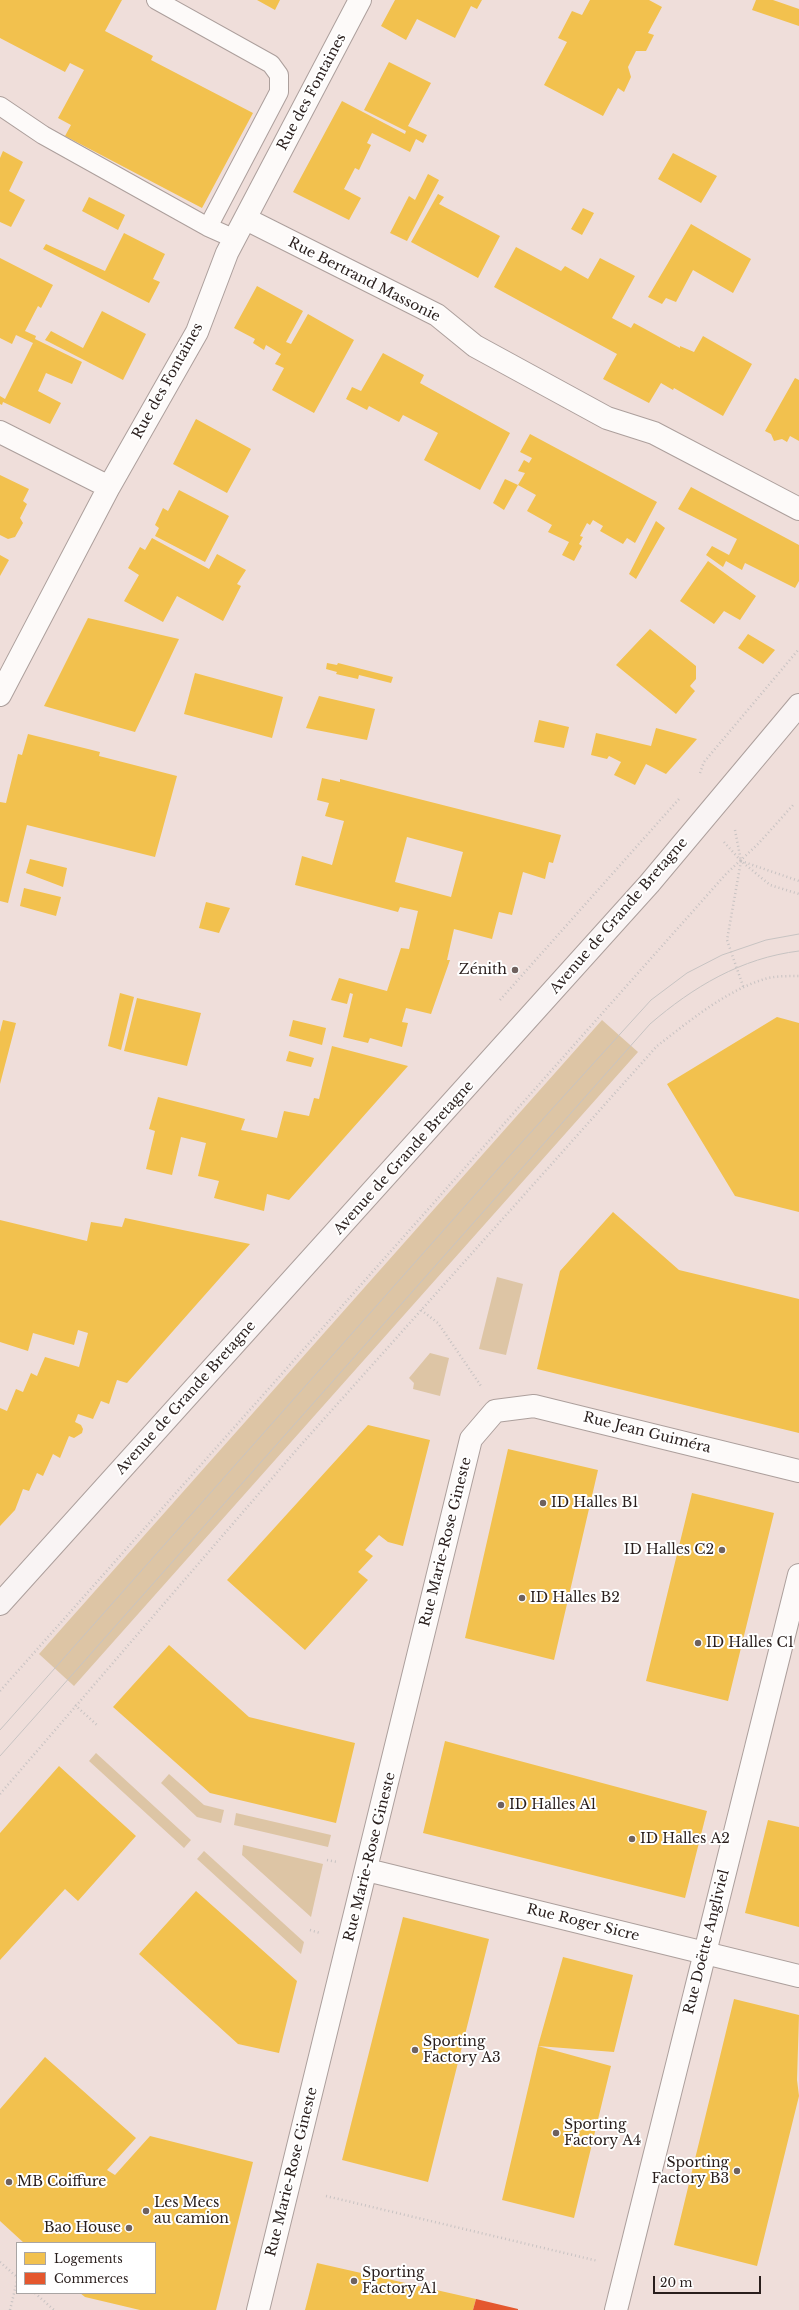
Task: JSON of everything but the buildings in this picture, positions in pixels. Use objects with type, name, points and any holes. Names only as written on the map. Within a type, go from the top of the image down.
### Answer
[{"type":"main road","name":"Avenue de Grande Bretagne","points":[[0,1604],[649,884],[799,706]]},
{"type":"street","name":"Rue des Fontaines","points":[[0,695],[109,487],[197,332],[235,239],[360,0]]},
{"type":"street","name":"Rue Bertrand Massonie","points":[[246,219],[437,315],[475,346],[607,418],[654,433],[799,509]]},
{"type":"street","points":[[0,432],[109,487]]},
{"type":"street","name":"Rue Jean Guiméra","points":[[494,1411],[534,1406],[799,1471]]},
{"type":"street","name":"Rue Marie-Rose Gineste","points":[[258,2310],[367,1870],[471,1439],[494,1411]]},
{"type":"street","name":"Rue Doëtte Angliviel","points":[[616,2310],[799,1575]]},
{"type":"street","name":"Rue Roger Sicre","points":[[367,1870],[799,1976]]},
{"type":"lane","points":[[156,0],[271,64],[279,75],[279,92],[208,227]]},
{"type":"lane","points":[[0,106],[43,135],[208,227],[235,239]]},
{"type":"path","points":[[0,1691],[721,880],[759,843],[794,804]]},
{"type":"path","points":[[735,830],[741,860],[727,940],[744,989]]},
{"type":"path","points":[[724,842],[741,860],[770,885],[799,894]]},
{"type":"path","points":[[741,860],[799,881]]},
{"type":"path","points":[[0,1794],[75,1705],[421,1310],[657,1046],[710,1006],[744,989],[768,978],[799,976]]},
{"type":"path","points":[[421,1310],[438,1323],[483,1389]]},
{"type":"path","points":[[75,1705],[97,1725]]},
{"type":"path","points":[[326,2196],[627,2268]]},
{"type":"path","points":[[0,2262],[16,2276]]},
{"type":"path","points":[[10,2310],[16,2285]]},
{"type":"path","points":[[36,2294],[54,2310]]},
{"type":"shaded area","points":[[602,1020],[638,1052],[74,1686],[39,1654]]},
{"type":"shaded area","points":[[497,1277],[523,1284],[506,1355],[479,1349]]},
{"type":"shaded area","points":[[430,1353],[449,1358],[440,1396],[413,1389],[414,1383],[409,1378]]},
{"type":"shaded area","points":[[96,1753],[191,1840],[184,1848],[89,1761]]},
{"type":"shaded area","points":[[169,1774],[204,1805],[224,1810],[221,1823],[197,1817],[161,1783]]},
{"type":"shaded area","points":[[236,1813],[331,1835],[328,1847],[234,1825]]},
{"type":"shaded area","points":[[243,1845],[323,1864],[311,1917],[242,1855]]},
{"type":"shaded area","points":[[204,1851],[304,1942],[301,1954],[197,1859]]},
{"type":"tram line","points":[[0,1730],[513,1152],[651,1000],[687,973],[722,955],[766,940],[799,934]]},
{"type":"tram line","points":[[0,1756],[650,1024],[683,998],[719,976],[757,960],[799,951]]},
{"type":"place","name":"Zénith","points":[[515,970]]},
{"type":"place","name":"ID Halles B1","points":[[543,1503]]},
{"type":"place","name":"ID Halles C2","points":[[722,1550]]},
{"type":"place","name":"ID Halles B2","points":[[522,1598]]},
{"type":"place","name":"ID Halles C1","points":[[698,1643]]},
{"type":"place","name":"ID Halles A1","points":[[501,1805]]},
{"type":"place","name":"ID Halles A2","points":[[632,1839]]},
{"type":"place","name":"Sporting Factory A3","points":[[415,2050]]},
{"type":"place","name":"Sporting Factory A4","points":[[556,2133]]},
{"type":"place","name":"Sporting Factory B3","points":[[737,2171]]},
{"type":"place","name":"MB Coiffure","points":[[9,2182]]},
{"type":"place","name":"Les Mecs au camion","points":[[146,2211]]},
{"type":"place","name":"Bao House","points":[[129,2228]]},
{"type":"place","name":"Sporting Factory A1","points":[[354,2281]]}]
